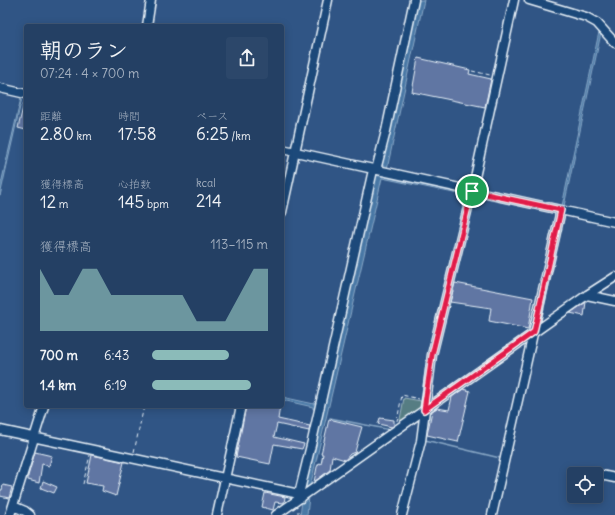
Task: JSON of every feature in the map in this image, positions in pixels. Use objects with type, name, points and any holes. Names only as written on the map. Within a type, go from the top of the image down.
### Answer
[{"type":"street","points":[[147,24],[151,0]]},
{"type":"street","points":[[284,203],[328,0]]},
{"type":"street","points":[[300,496],[375,170],[386,131],[414,0]]},
{"type":"street","points":[[402,515],[420,442],[432,355],[472,191],[514,0]]},
{"type":"street","points":[[529,0],[586,17],[597,23],[615,43]]},
{"type":"street","points":[[0,88],[24,94]]},
{"type":"street","points":[[284,149],[615,222]]},
{"type":"street","points":[[492,515],[561,210]]},
{"type":"street","points":[[276,515],[300,496],[311,490],[586,295],[615,277]]},
{"type":"street","points":[[586,295],[615,301]]},
{"type":"street","points":[[10,515],[43,408]]},
{"type":"street","points":[[217,515],[241,408]]},
{"type":"street","points":[[0,430],[133,458],[300,496]]},
{"type":"street","points":[[603,475],[615,478]]},
{"type":"street","points":[[13,506],[30,515]]},
{"type":"path","points":[[472,71],[497,77]]},
{"type":"path","points":[[396,430],[402,396],[426,400]]},
{"type":"path","points":[[133,458],[144,408]]},
{"type":"path","points":[[84,484],[92,450]]},
{"type":"green space","points":[[404,398],[421,401],[419,411],[399,425]]},
{"type":"water","points":[[416,0],[424,0],[387,169],[380,167]]},
{"type":"water","points":[[599,32],[601,33],[564,206],[562,206]]},
{"type":"water","points":[[22,98],[0,196],[0,188]]},
{"type":"water","points":[[375,175],[469,195],[382,178],[310,487],[307,515],[300,515],[316,409],[284,400],[284,397],[314,404],[318,403]]},
{"type":"building","points":[[418,58],[470,70],[469,74],[491,79],[485,107],[412,92]]},
{"type":"building","points":[[24,103],[24,130],[18,128]]},
{"type":"building","points":[[455,283],[533,298],[528,329],[489,321],[491,308],[450,302]]},
{"type":"building","points":[[586,302],[584,316],[570,313]]},
{"type":"building","points":[[463,389],[470,391],[458,442],[427,435],[432,411],[437,408],[449,410],[452,397]]},
{"type":"building","points":[[246,408],[280,408],[278,419],[310,426],[309,431],[277,424],[274,437],[304,444],[302,449],[274,444],[270,464],[236,457]]},
{"type":"building","points":[[380,418],[394,420],[394,425],[392,427],[378,424]]},
{"type":"building","points":[[329,419],[362,427],[355,452],[350,454],[345,460],[332,456],[330,470],[314,482],[317,467],[319,463],[321,464],[323,454],[321,454]]},
{"type":"building","points":[[35,452],[52,456],[49,466],[42,464],[39,483],[28,480]]},
{"type":"building","points":[[92,455],[124,462],[116,496],[102,491],[103,486],[86,483]]},
{"type":"building","points":[[43,481],[57,487],[54,493],[41,488]]},
{"type":"building","points":[[3,485],[12,487],[9,498],[0,496],[0,490],[2,490]]},
{"type":"building","points":[[265,493],[285,497],[284,503],[275,502],[273,510],[262,507]]},
{"type":"waterway","points":[[421,409],[422,399]]},
{"type":"waterway","points":[[330,418],[391,430]]},
{"type":"waterway","points":[[425,440],[500,458]]},
{"type":"route","points":[[472,191],[561,210],[534,332],[424,410],[432,355],[472,191]]}]
